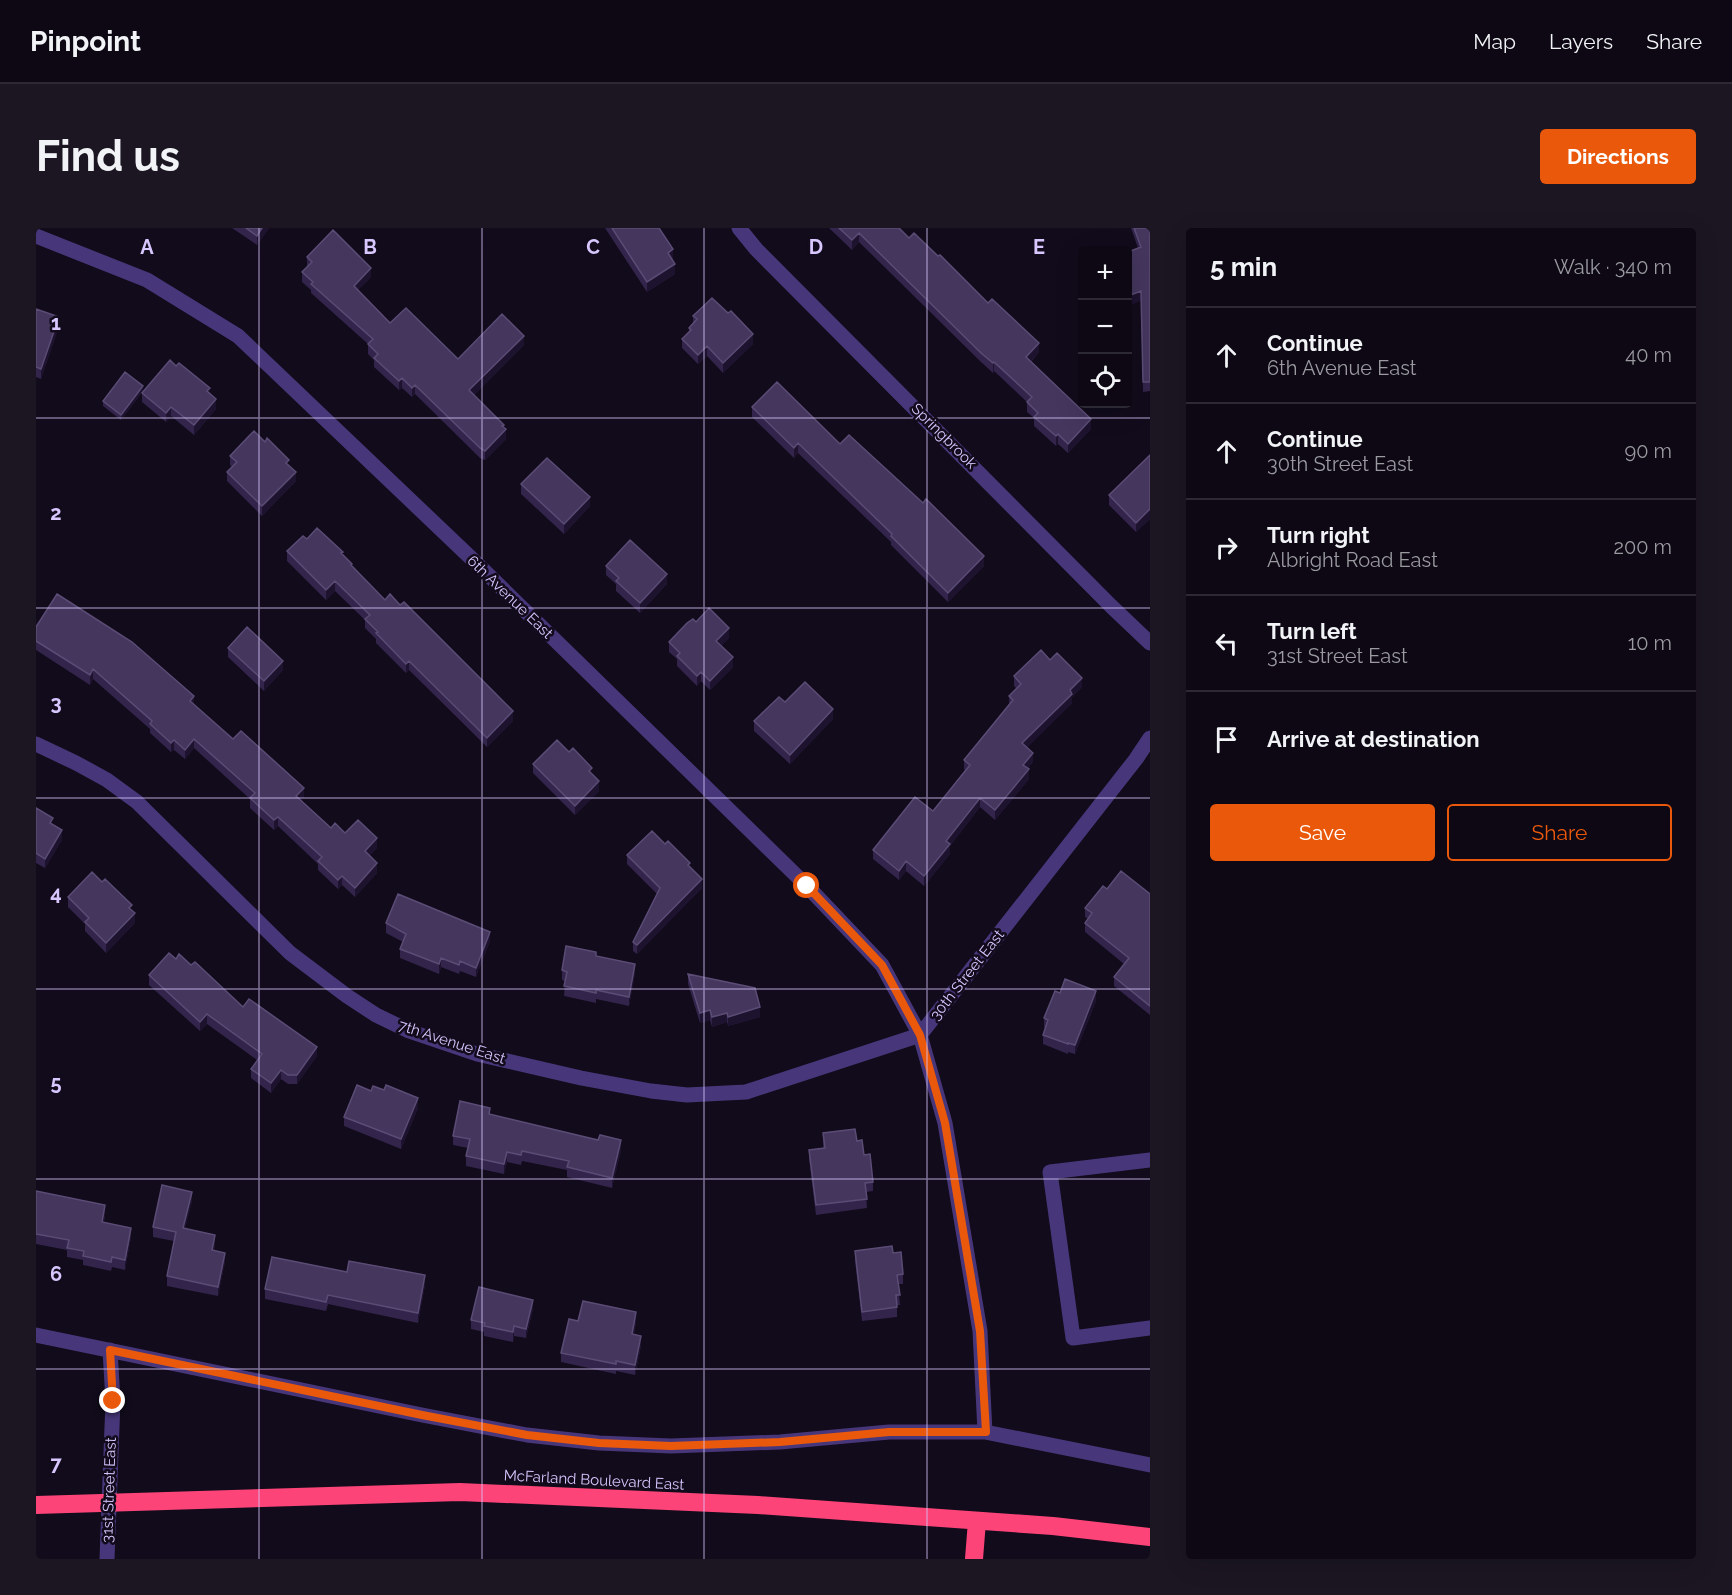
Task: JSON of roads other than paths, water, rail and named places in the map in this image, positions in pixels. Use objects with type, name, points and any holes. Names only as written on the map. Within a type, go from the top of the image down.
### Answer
[{"type":"highway","name":"McFarland Boulevard East","points":[[36,1505],[460,1492],[758,1505],[1150,1536]]},
{"type":"highway","points":[[974,1559],[977,1521]]},
{"type":"street","name":"Springbrook","points":[[739,228],[756,249],[1150,643]]},
{"type":"street","name":"6th Avenue East","points":[[36,236],[147,280],[238,336],[480,567],[807,886],[882,965],[920,1035]]},
{"type":"street","name":"30th Street East","points":[[986,1432],[980,1331],[945,1123],[920,1035],[1150,738]]},
{"type":"street","name":"7th Avenue East","points":[[36,744],[107,780],[137,802],[290,953],[347,996],[376,1015],[409,1031],[477,1054],[593,1080],[687,1095],[746,1092],[920,1035]]},
{"type":"street","points":[[1150,1160],[1050,1172],[1073,1338],[1150,1328]]},
{"type":"street","points":[[36,1335],[434,1418],[527,1435],[599,1443],[671,1446],[780,1442],[889,1432],[986,1432],[1150,1465]]},
{"type":"street","name":"31st Street East","points":[[107,1559],[113,1401],[110,1350]]}]
